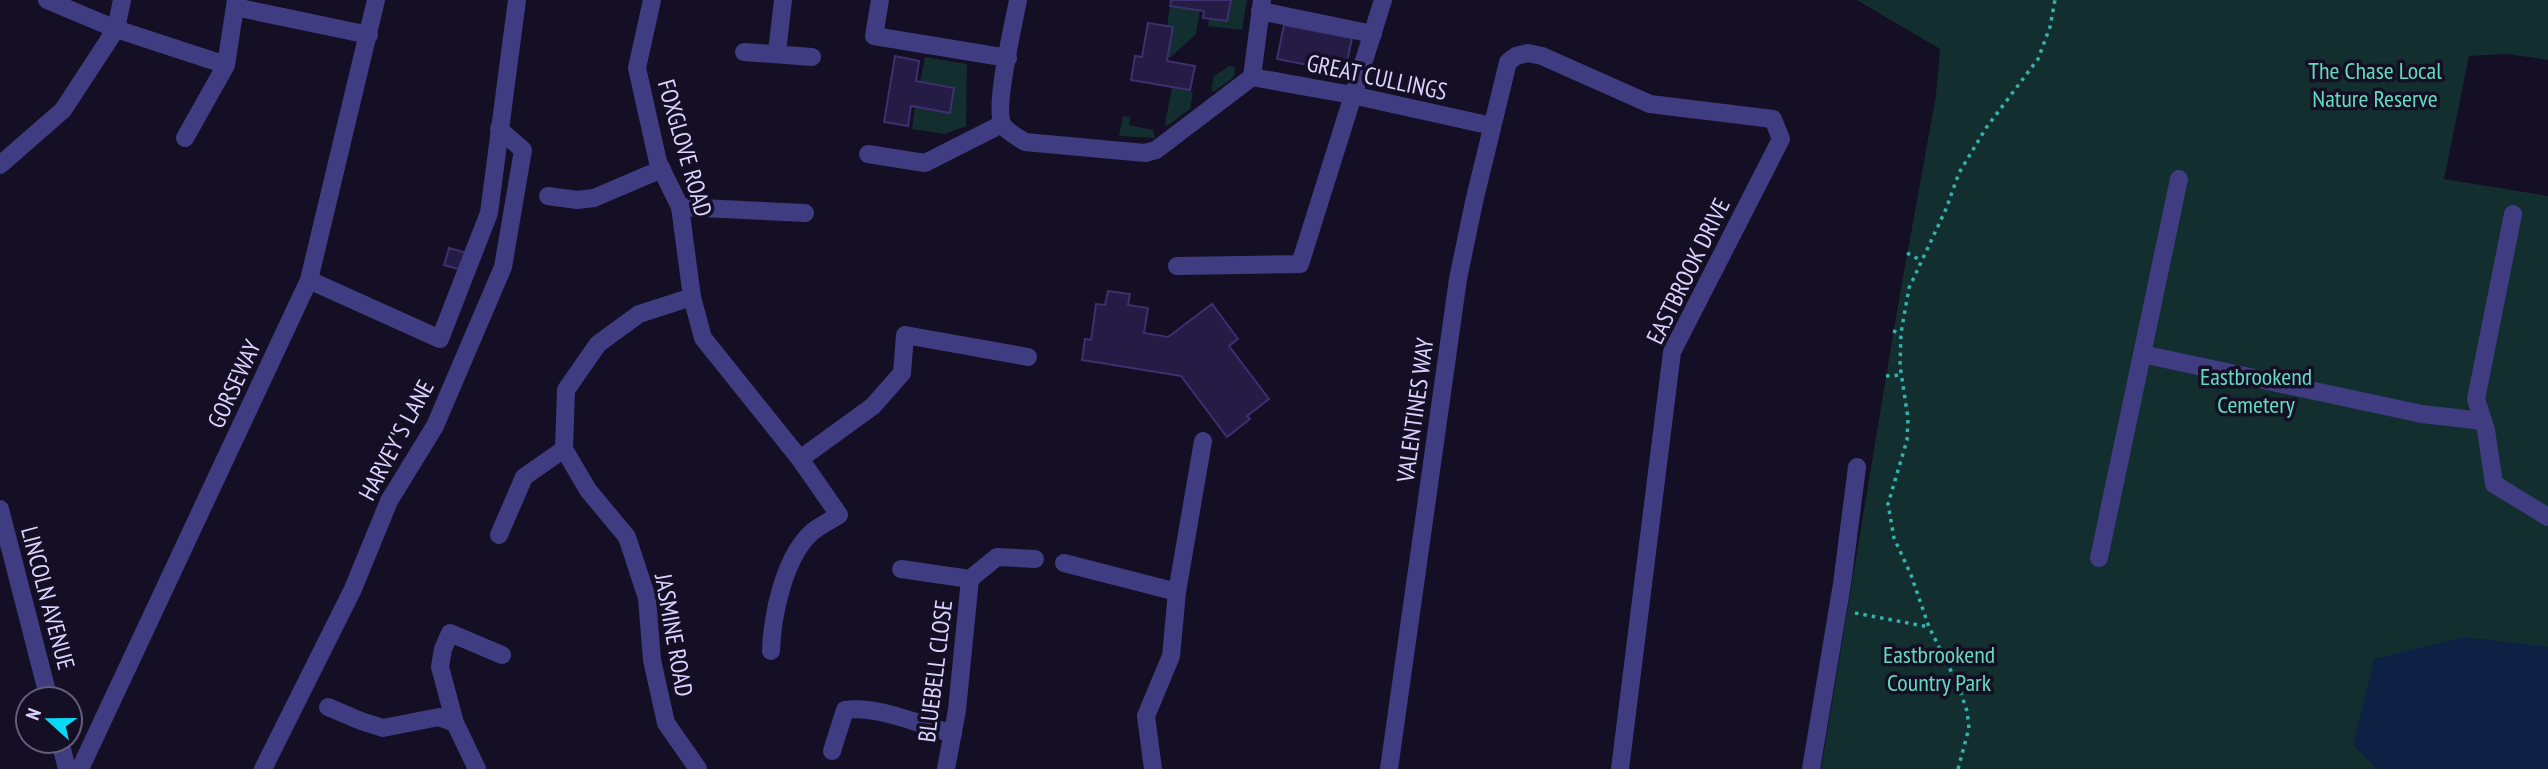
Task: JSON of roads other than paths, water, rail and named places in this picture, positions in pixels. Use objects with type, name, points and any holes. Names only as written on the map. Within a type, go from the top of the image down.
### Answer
[{"type":"street","points":[[47,0],[117,29],[226,65]]},
{"type":"street","points":[[0,165],[63,110],[117,29],[122,0]]},
{"type":"street","name":"GORSEWAY","points":[[80,769],[309,280],[376,0]]},
{"type":"street","points":[[309,280],[440,339],[489,213],[517,0]]},
{"type":"street","name":"FOXGLOVE ROAD","points":[[652,0],[637,68],[662,169],[680,207],[692,297],[704,338],[800,459],[839,515],[810,534],[798,550],[776,603],[771,651]]},
{"type":"street","points":[[777,52],[783,0]]},
{"type":"street","points":[[880,0],[874,36],[1008,58]]},
{"type":"street","points":[[1018,0],[1000,100],[1002,124],[1025,142],[1145,153],[1166,144],[1252,77],[1261,6],[1373,34]]},
{"type":"street","points":[[1177,266],[1300,264],[1383,0]]},
{"type":"street","points":[[185,138],[226,65],[236,3],[369,35]]},
{"type":"street","points":[[744,52],[777,52],[812,57]]},
{"type":"street","name":"EASTBROOK DRIVE","points":[[1508,62],[1516,56],[1528,53],[1542,56],[1650,104],[1773,119],[1781,139],[1672,352],[1620,769]]},
{"type":"street","name":"VALENTINES WAY","points":[[1389,769],[1458,279],[1508,62]]},
{"type":"street","name":"GREAT CULLINGS","points":[[1252,77],[1352,95],[1492,126]]},
{"type":"street","points":[[868,154],[925,163],[1002,124]]},
{"type":"street","name":"HARVEY'S LANE","points":[[263,769],[352,589],[389,501],[435,426],[503,267],[523,150],[499,129]]},
{"type":"street","points":[[548,196],[577,200],[594,198],[662,169]]},
{"type":"street","points":[[2099,558],[2179,179]]},
{"type":"street","points":[[680,207],[804,213]]},
{"type":"street","points":[[2513,214],[2476,399],[2483,421],[2494,484],[2548,517]]},
{"type":"street","points":[[499,535],[524,477],[564,449],[566,390],[598,344],[639,314],[692,297]]},
{"type":"street","points":[[800,459],[873,406],[902,373],[905,335],[1028,357]]},
{"type":"street","points":[[2142,354],[2422,414],[2483,421]]},
{"type":"street","points":[[1153,769],[1146,716],[1171,656],[1177,592],[1203,441]]},
{"type":"street","name":"JASMINE ROAD","points":[[564,449],[588,490],[627,537],[647,598],[652,660],[666,723],[698,769]]},
{"type":"street","points":[[1811,769],[1857,467]]},
{"type":"street","name":"LINCOLN AVENUE","points":[[0,509],[45,685]]},
{"type":"street","name":"BLUEBELL CLOSE","points":[[946,769],[953,734],[970,579],[997,557],[1035,559]]},
{"type":"street","points":[[1064,563],[1177,592]]},
{"type":"street","name":"BLUEBELL CLOSE","points":[[901,569],[970,579]]},
{"type":"street","points":[[477,769],[455,723],[440,667],[443,649],[450,633],[502,655]]},
{"type":"street","points":[[328,707],[383,728],[439,717],[455,723]]},
{"type":"street","points":[[831,751],[845,710],[858,708],[953,734]]},
{"type":"water","points":[[2464,637],[2548,647],[2548,769],[2377,769],[2353,744],[2374,659]]},
{"type":"park label","name":"The Chase Local Nature Reserve","points":[[2375,84]]},
{"type":"park label","name":"Eastbrookend Cemetery","points":[[2256,390]]},
{"type":"park label","name":"Eastbrookend Country Park","points":[[1939,668]]}]
